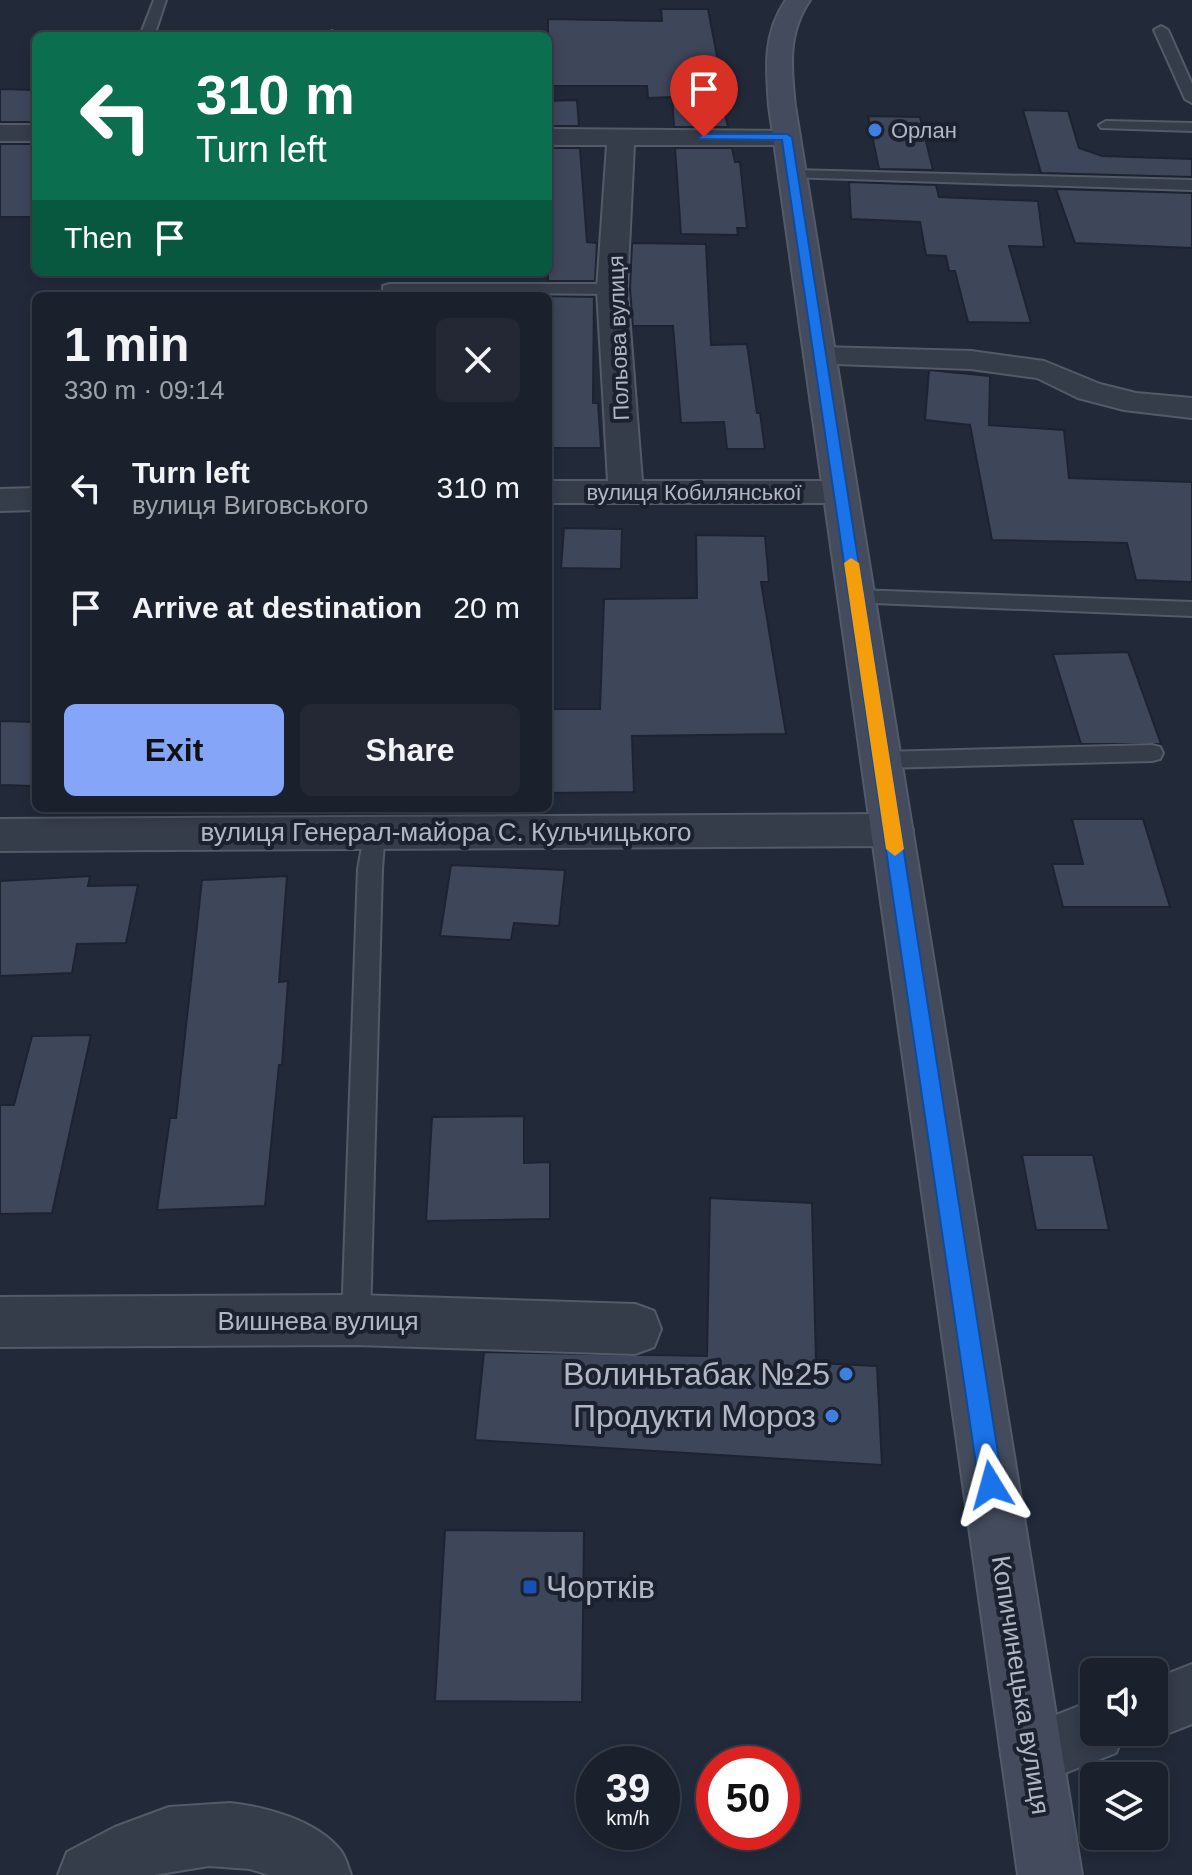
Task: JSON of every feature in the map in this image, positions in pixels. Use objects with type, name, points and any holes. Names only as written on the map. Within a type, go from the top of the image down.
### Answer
[{"type":"main road","name":"Копичинецька вулиця","points":[[798,0],[788,13],[780,34],[779,68],[790,155],[1050,1875]]},
{"type":"street","points":[[0,133],[32,133]]},
{"type":"street","points":[[552,137],[621,137],[790,155]]},
{"type":"street","name":"Польова вулиця","points":[[621,137],[612,289],[626,492]]},
{"type":"street","points":[[820,356],[971,360],[1044,370],[1089,391],[1135,403],[1192,408]]},
{"type":"street","name":"вулиця Кобилянської","points":[[552,492],[840,492]]},
{"type":"street","points":[[0,500],[32,499]]},
{"type":"street","name":"вулиця Генерал-майора С. Кульчицького","points":[[0,835],[892,830]]},
{"type":"street","name":"Вишнева вулиця","points":[[0,1322],[356,1320],[635,1329]]},
{"type":"street","points":[[1168,1703],[1192,1694]]},
{"type":"street","points":[[1032,1755],[1080,1736]]},
{"type":"street","points":[[90,1875],[136,1850],[168,1839],[227,1834],[258,1838],[287,1849],[319,1875]]},
{"type":"lane","points":[[148,32],[160,0]]},
{"type":"lane","points":[[1161,30],[1192,99]]},
{"type":"lane","points":[[1106,125],[1192,127]]},
{"type":"lane","points":[[790,155],[1192,185]]},
{"type":"lane","points":[[389,289],[612,289]]},
{"type":"lane","points":[[857,597],[1192,609]]},
{"type":"lane","points":[[882,760],[1152,753]]},
{"type":"lane","points":[[356,1320],[369,884],[374,831]]},
{"type":"building","points":[[661,9],[708,9],[718,61],[713,61],[728,127],[674,127],[672,97],[648,98],[647,86],[552,86],[552,32],[548,32],[548,19],[662,21]]},
{"type":"building","points":[[0,89],[32,90],[32,122],[0,122]]},
{"type":"building","points":[[577,100],[579,126],[552,126],[552,101]]},
{"type":"building","points":[[1023,110],[1068,111],[1079,148],[1102,156],[1192,159],[1192,177],[1041,173]]},
{"type":"building","points":[[868,116],[920,117],[933,170],[879,169]]},
{"type":"building","points":[[0,144],[32,144],[32,217],[0,217]]},
{"type":"building","points":[[552,148],[580,148],[587,242],[597,243],[595,281],[548,281],[548,276],[552,276]]},
{"type":"building","points":[[675,148],[732,148],[735,162],[740,162],[747,228],[737,228],[738,235],[681,234]]},
{"type":"building","points":[[849,182],[936,185],[939,197],[1038,201],[1044,247],[1009,246],[1031,323],[968,322],[955,271],[949,271],[946,256],[926,255],[920,222],[851,219]]},
{"type":"building","points":[[1056,189],[1192,193],[1192,248],[1075,243]]},
{"type":"building","points":[[632,243],[706,244],[711,345],[747,344],[765,449],[727,449],[724,422],[681,423],[673,326],[633,326],[630,289]]},
{"type":"building","points":[[552,296],[594,297],[593,403],[598,403],[601,448],[552,448]]},
{"type":"building","points":[[929,370],[990,376],[989,425],[1064,430],[1069,478],[1192,482],[1192,582],[1136,580],[1127,543],[992,540],[970,425],[925,420]]},
{"type":"building","points":[[564,528],[622,529],[621,569],[561,568]]},
{"type":"building","points":[[696,535],[765,536],[769,582],[761,582],[786,734],[632,736],[634,792],[552,793],[552,709],[600,709],[604,599],[697,598]]},
{"type":"building","points":[[1128,652],[1161,744],[1081,744],[1053,654]]},
{"type":"building","points":[[0,721],[32,722],[32,786],[0,785]]},
{"type":"building","points":[[1072,819],[1143,819],[1170,907],[1063,907],[1052,864],[1083,864]]},
{"type":"building","points":[[451,865],[565,870],[559,926],[514,923],[511,940],[440,936]]},
{"type":"building","points":[[90,876],[88,886],[138,885],[126,943],[77,944],[72,973],[0,976],[0,881]]},
{"type":"building","points":[[287,876],[279,982],[288,981],[282,1065],[279,1065],[265,1206],[157,1210],[170,1118],[176,1118],[202,880]]},
{"type":"building","points":[[91,1035],[52,1213],[0,1214],[0,1105],[14,1105],[32,1036]]},
{"type":"building","points":[[524,1116],[524,1163],[550,1162],[550,1219],[426,1221],[432,1117]]},
{"type":"building","points":[[1022,1155],[1093,1155],[1109,1230],[1036,1230]]},
{"type":"building","points":[[710,1198],[812,1203],[816,1363],[877,1366],[882,1465],[475,1440],[484,1352],[707,1356]]},
{"type":"building","points":[[445,1530],[584,1531],[582,1702],[435,1701]]},
{"type":"slow traffic","points":[[851,563],[895,849]]},
{"type":"place","name":"Орлан","points":[[875,130]]},
{"type":"place","name":"Волиньтабак №25","points":[[846,1374]]},
{"type":"place","name":"Продукти Мороз","points":[[832,1416]]},
{"type":"place","name":"Чортків","points":[[530,1587]]},
{"type":"route","points":[[704,137],[787,137],[991,1485]]}]
